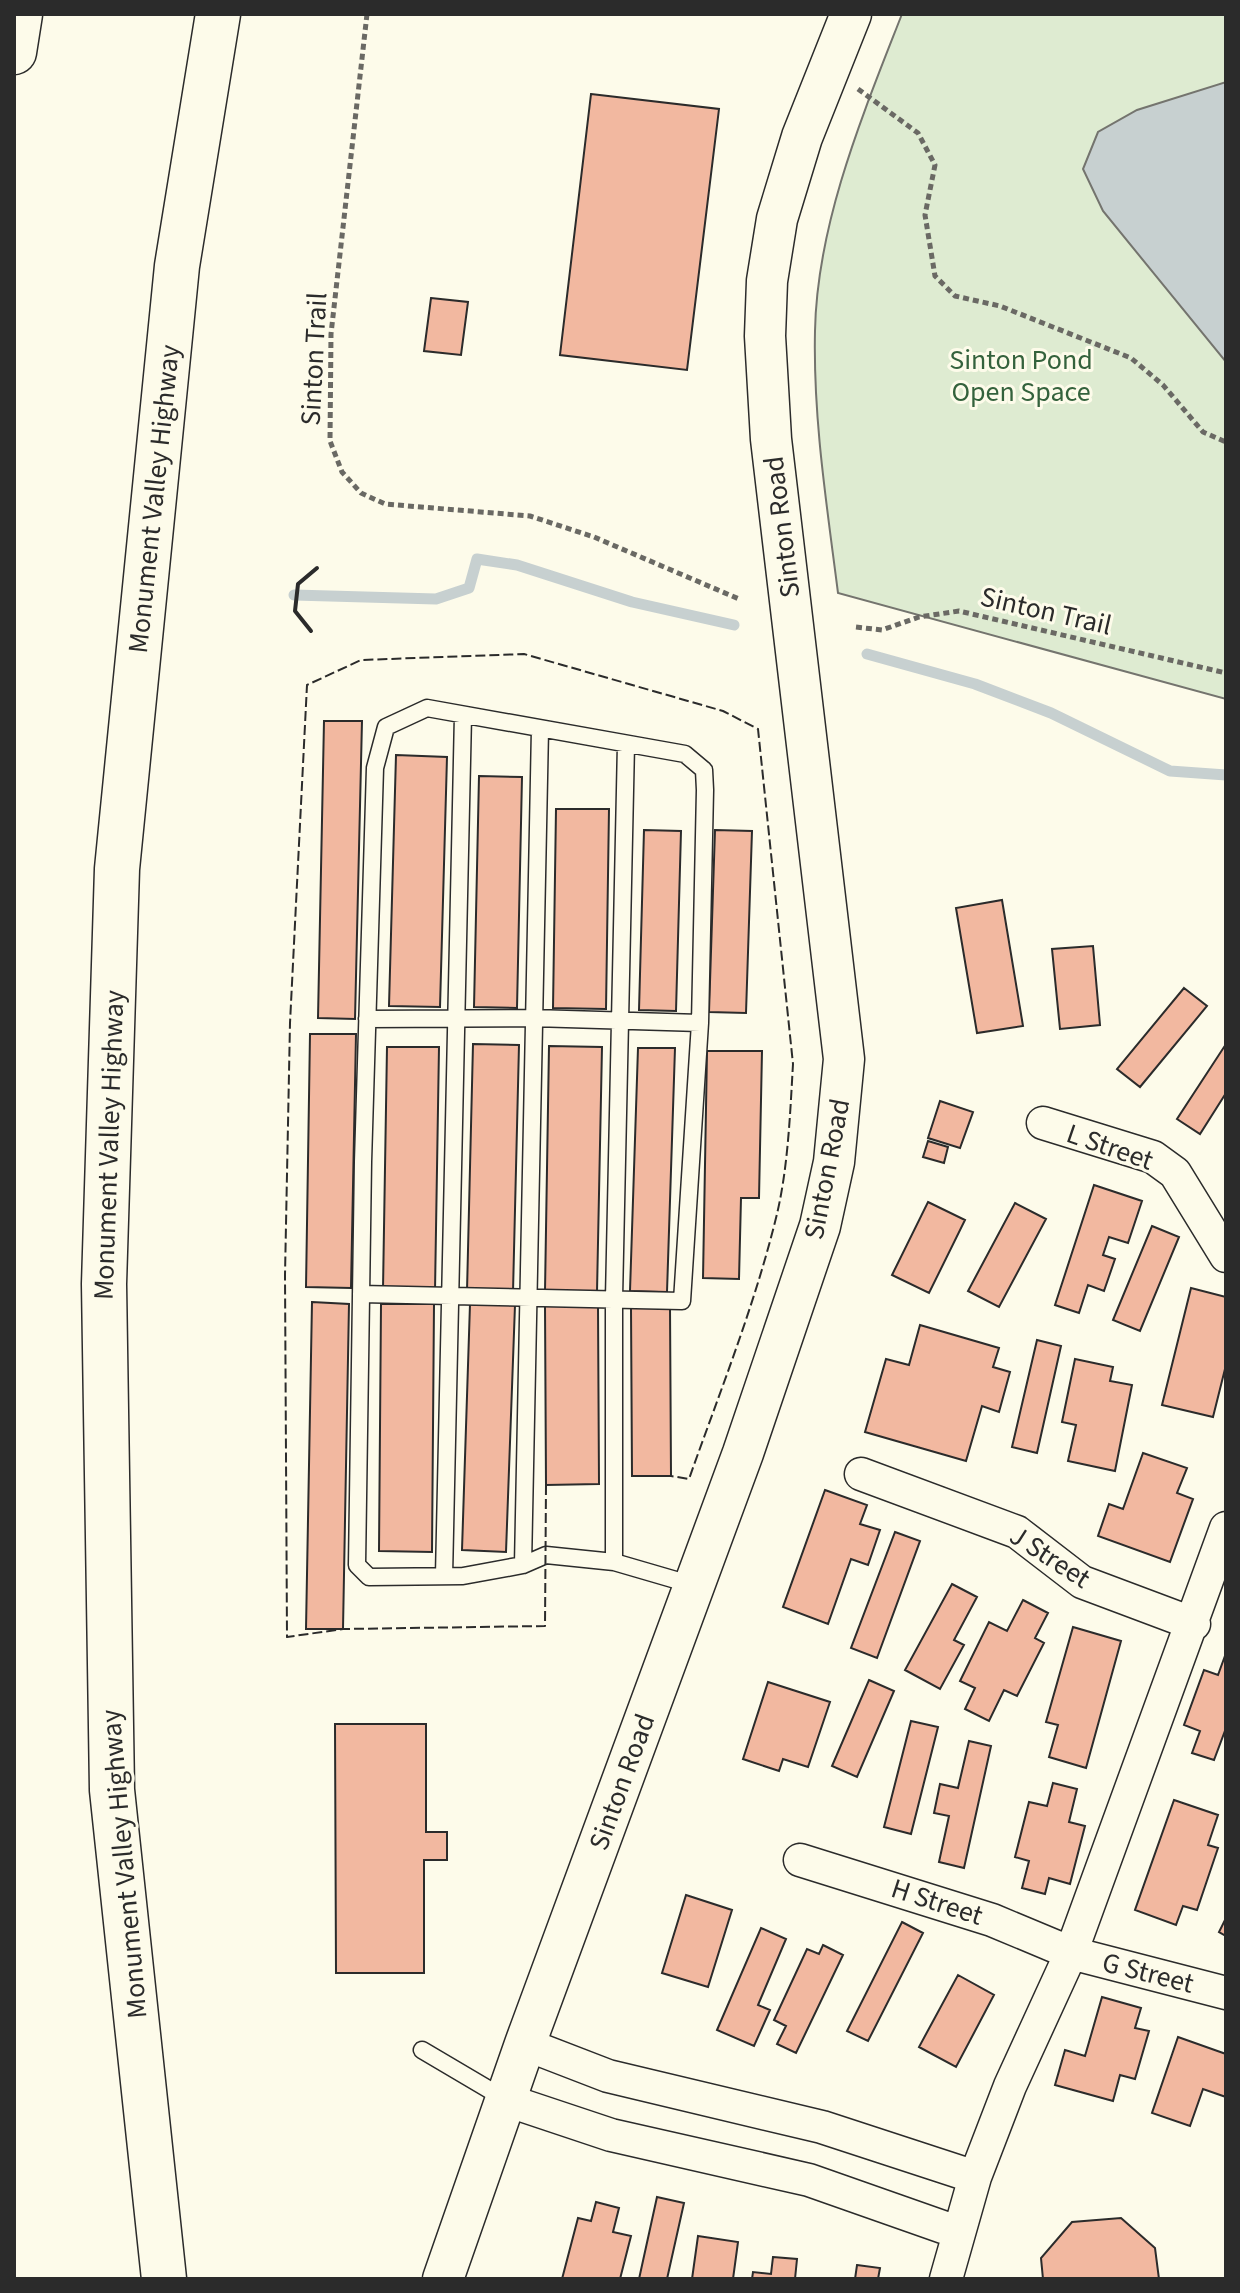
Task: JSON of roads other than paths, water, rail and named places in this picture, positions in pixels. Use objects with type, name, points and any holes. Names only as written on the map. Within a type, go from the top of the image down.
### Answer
[{"type":"highway","name":"Monument Valley Highway","points":[[164,2279],[112,1790],[104,1284],[117,869],[177,266],[218,14]]},
{"type":"street","name":"Sinton Road","points":[[443,2279],[820,1226],[834,1162],[844,1059],[839,998],[771,439],[765,336],[767,281],[777,219],[802,137],[851,14]]},
{"type":"street","name":"L Street","points":[[1043,1123],[1153,1157],[1175,1173],[1226,1256]]},
{"type":"street","name":"J Street","points":[[861,1474],[1017,1532],[1082,1582],[1194,1624]]},
{"type":"street","points":[[946,2279],[975,2177],[1010,2086],[1071,1953],[1194,1624],[1226,1528]]},
{"type":"street","name":"H Street","points":[[800,1860],[992,1920],[1071,1953]]},
{"type":"street","name":"G Street","points":[[1071,1953],[1226,1993]]},
{"type":"street","points":[[525,2044],[608,2076],[822,2127],[975,2177]]},
{"type":"street","points":[[506,2100],[611,2135],[809,2180],[957,2232]]},
{"type":"lane","points":[[361,1294],[682,1301],[700,1023],[704,770],[685,754],[427,708],[408,714],[386,727],[379,746],[367,1019],[361,1294],[357,1565],[369,1577],[444,1576],[523,1565],[546,1555],[614,1562],[694,1585]]},
{"type":"lane","points":[[444,1576],[463,715]]},
{"type":"lane","points":[[523,1565],[540,729]]},
{"type":"lane","points":[[614,1562],[614,1298],[626,744]]},
{"type":"lane","points":[[367,1019],[533,1018],[700,1023]]},
{"type":"lane","points":[[422,2050],[506,2100]]},
{"type":"waterway","points":[[294,595],[436,599],[469,588],[477,559],[517,565],[632,602],[734,625]]},
{"type":"waterway","points":[[867,654],[975,684],[1051,713],[1170,771],[1226,775]]},
{"type":"park label","name":"Sinton Pond Open Space","points":[[1021,376]]}]
